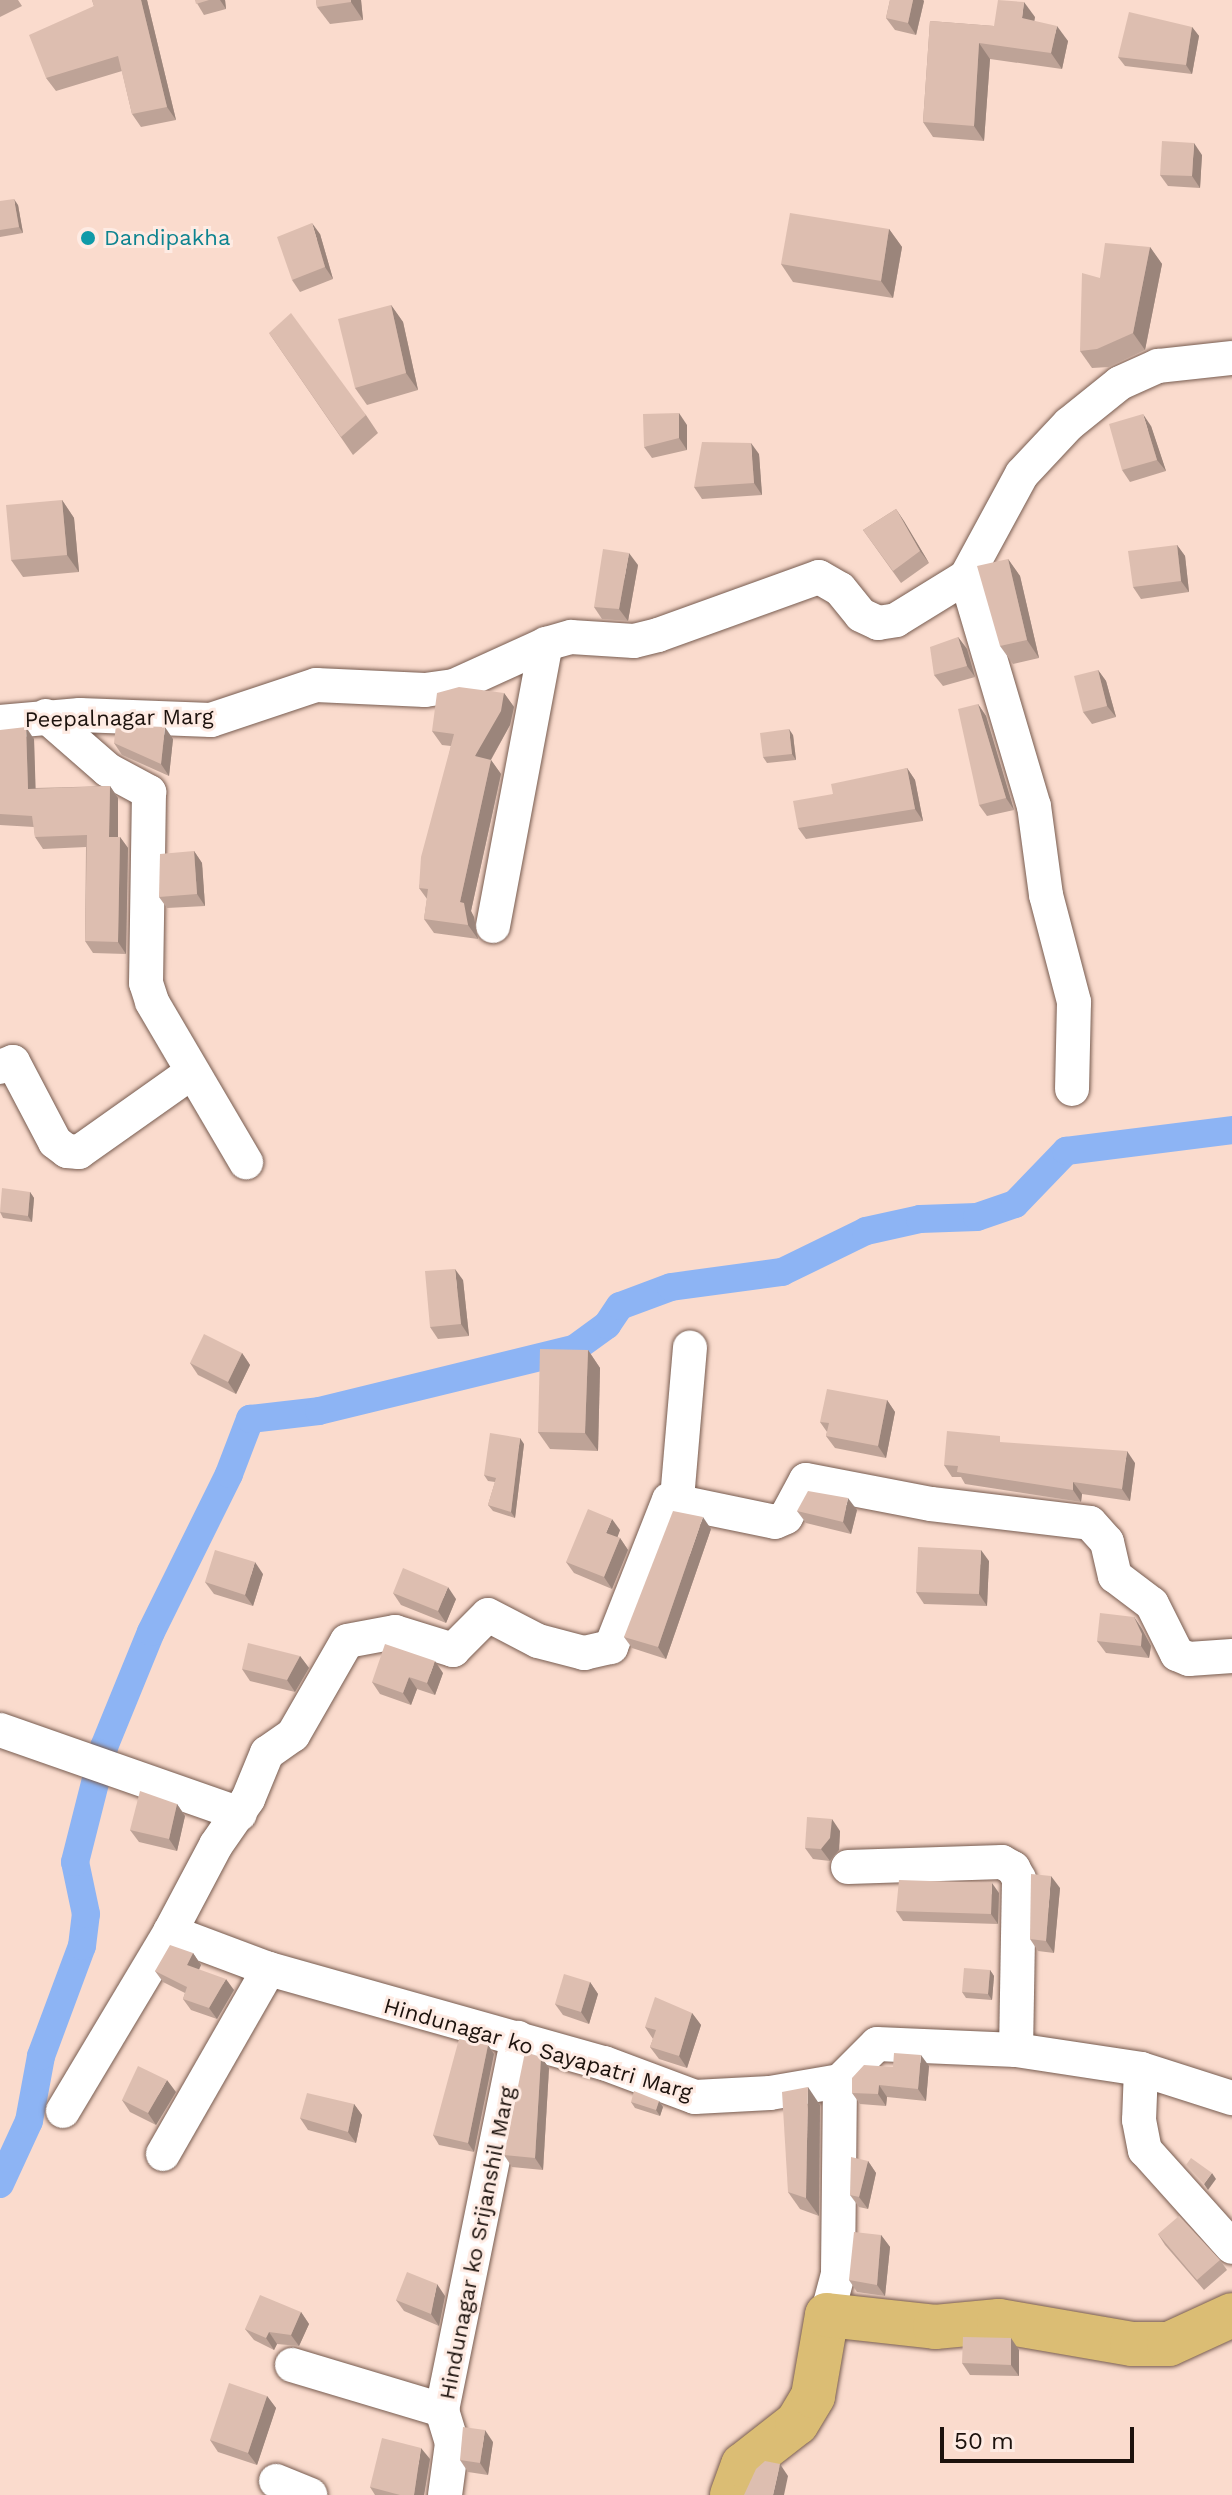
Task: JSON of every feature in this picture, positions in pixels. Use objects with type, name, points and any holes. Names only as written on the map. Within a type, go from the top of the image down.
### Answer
[{"type":"main road","points":[[732,2495],[743,2465],[797,2423],[813,2396],[827,2315],[935,2327],[999,2321],[1132,2344],[1169,2344],[1232,2315]]},
{"type":"street","name":"Peepalnagar Marg","points":[[0,722],[46,716],[211,720],[316,685],[425,690],[454,686],[546,644],[571,637],[634,641],[819,577],[829,579],[861,615],[878,623],[896,620],[966,577],[1022,474],[1069,424],[1120,383],[1158,366],[1232,358]]},
{"type":"street","points":[[966,577],[1034,806],[1046,895],[1074,1002],[1072,1089]]},
{"type":"street","points":[[493,926],[546,644]]},
{"type":"street","points":[[46,716],[108,770],[149,792],[146,983],[152,1002],[246,1162]]},
{"type":"street","points":[[0,1067],[13,1062],[55,1142],[67,1151],[79,1152],[192,1072]]},
{"type":"street","points":[[677,1499],[690,1348]]},
{"type":"street","points":[[63,2111],[170,1932],[216,1845],[240,1814],[267,1753],[293,1735],[347,1641],[395,1632],[453,1650],[488,1615],[538,1641],[584,1653],[611,1647],[662,1508],[677,1499],[775,1522],[786,1517],[806,1480],[931,1504],[1090,1523],[1107,1542],[1115,1576],[1152,1604],[1177,1654],[1189,1659],[1232,1656]]},
{"type":"street","points":[[0,1730],[240,1814]]},
{"type":"street","points":[[848,1867],[1002,1862],[1013,1868],[1019,1879],[1016,2050]]},
{"type":"street","name":"Hindunagar ko Sayapatri Marg","points":[[170,1932],[269,1969],[518,2038],[695,2097],[770,2093],[840,2081]]},
{"type":"street","points":[[163,2154],[269,1969]]},
{"type":"street","name":"Hindunagar ko Srijanshil Marg","points":[[445,2495],[452,2443],[442,2410],[518,2038]]},
{"type":"street","points":[[827,2315],[838,2274],[840,2081],[877,2044],[1016,2050],[1141,2069],[1232,2098]]},
{"type":"street","points":[[1141,2069],[1139,2120],[1145,2150],[1232,2247]]},
{"type":"street","points":[[292,2365],[442,2410]]},
{"type":"street","points":[[276,2481],[310,2495]]},
{"type":"building","points":[[92,0],[141,0],[167,107],[132,114],[118,56],[46,78],[29,35],[94,6]]},
{"type":"building","points":[[316,0],[351,0],[351,2],[317,7]]},
{"type":"building","points":[[890,0],[913,0],[908,23],[886,18]]},
{"type":"building","points":[[998,0],[1024,2],[1022,18],[1057,26],[1051,53],[979,43],[974,126],[923,122],[930,21],[994,26]]},
{"type":"building","points":[[1129,12],[1192,27],[1186,65],[1118,57]]},
{"type":"building","points":[[1162,141],[1194,143],[1192,176],[1160,175]]},
{"type":"building","points":[[14,199],[19,227],[0,230],[0,201]]},
{"type":"building","points":[[790,213],[889,229],[881,281],[781,264]]},
{"type":"building","points":[[312,223],[325,267],[292,280],[277,237]]},
{"type":"building","points":[[1105,243],[1150,247],[1133,333],[1097,349],[1080,351],[1082,273],[1100,278]]},
{"type":"building","points":[[391,305],[406,373],[355,388],[338,319]]},
{"type":"building","points":[[291,313],[366,415],[341,437],[269,333]]},
{"type":"building","points":[[679,413],[679,438],[644,447],[643,414]]},
{"type":"building","points":[[1143,414],[1157,460],[1122,470],[1109,424]]},
{"type":"building","points":[[702,442],[751,443],[754,483],[694,487]]},
{"type":"building","points":[[62,500],[67,555],[11,560],[6,505]]},
{"type":"building","points":[[896,509],[920,551],[893,571],[863,530]]},
{"type":"building","points":[[1177,545],[1181,581],[1133,587],[1128,551]]},
{"type":"building","points":[[603,549],[629,553],[619,609],[594,607]]},
{"type":"building","points":[[1008,559],[1027,640],[1000,646],[977,566]]},
{"type":"building","points":[[958,637],[967,666],[934,675],[930,647]]},
{"type":"building","points":[[1098,670],[1107,706],[1083,712],[1074,676]]},
{"type":"building","points":[[459,687],[504,693],[501,711],[475,756],[491,760],[460,902],[464,903],[468,925],[424,919],[428,889],[419,888],[421,857],[454,734],[432,731],[437,693]]},
{"type":"building","points":[[978,704],[1006,798],[979,805],[958,709]]},
{"type":"building","points":[[116,725],[165,727],[161,764],[114,743]]},
{"type":"building","points":[[26,727],[28,789],[110,786],[109,837],[120,837],[118,942],[85,941],[87,835],[35,837],[32,816],[0,814],[0,730]]},
{"type":"building","points":[[789,729],[792,754],[763,757],[760,733]]},
{"type":"building","points":[[907,768],[915,809],[798,828],[793,801],[833,794],[831,784]]},
{"type":"building","points":[[194,851],[197,894],[159,897],[160,854]]},
{"type":"building","points":[[2,1188],[30,1192],[28,1216],[0,1212]]},
{"type":"building","points":[[455,1269],[461,1324],[430,1327],[425,1271]]},
{"type":"building","points":[[204,1334],[242,1353],[228,1382],[190,1363]]},
{"type":"building","points":[[540,1349],[588,1350],[585,1433],[538,1432]]},
{"type":"building","points":[[827,1389],[887,1400],[878,1446],[826,1436],[829,1423],[820,1422]]},
{"type":"building","points":[[947,1431],[1000,1436],[1000,1442],[1127,1451],[1122,1489],[1073,1482],[1073,1490],[957,1472],[958,1466],[944,1465]]},
{"type":"building","points":[[490,1433],[520,1438],[511,1512],[488,1505],[496,1478],[484,1475]]},
{"type":"building","points":[[808,1491],[848,1498],[843,1522],[797,1511]]},
{"type":"building","points":[[588,1509],[612,1519],[606,1533],[620,1538],[604,1577],[566,1562]]},
{"type":"building","points":[[673,1511],[703,1517],[658,1647],[624,1637]]},
{"type":"building","points":[[918,1547],[981,1550],[979,1594],[916,1592]]},
{"type":"building","points":[[215,1550],[255,1562],[245,1595],[205,1582]]},
{"type":"building","points":[[403,1568],[448,1587],[438,1611],[393,1593]]},
{"type":"building","points":[[1100,1613],[1134,1617],[1142,1634],[1141,1646],[1097,1641]]},
{"type":"building","points":[[248,1643],[300,1656],[287,1680],[242,1669]]},
{"type":"building","points":[[385,1644],[435,1661],[427,1683],[409,1677],[403,1693],[372,1682]]},
{"type":"building","points":[[140,1791],[177,1804],[169,1839],[130,1830]]},
{"type":"building","points":[[807,1817],[832,1819],[830,1838],[821,1849],[805,1848]]},
{"type":"building","points":[[1031,1874],[1051,1876],[1046,1941],[1030,1939]]},
{"type":"building","points":[[899,1880],[992,1883],[991,1914],[896,1911]]},
{"type":"building","points":[[170,1945],[193,1953],[187,1965],[226,1979],[209,2008],[183,1999],[187,1987],[155,1971]]},
{"type":"building","points":[[964,1968],[990,1970],[988,1994],[962,1992]]},
{"type":"building","points":[[564,1974],[590,1982],[581,2012],[555,2004]]},
{"type":"building","points":[[655,1997],[692,2013],[679,2056],[650,2047],[656,2030],[645,2027]]},
{"type":"building","points":[[459,2039],[488,2045],[468,2143],[433,2135]]},
{"type":"building","points":[[525,2052],[541,2057],[535,2158],[504,2155]]},
{"type":"building","points":[[894,2053],[921,2055],[918,2089],[879,2085],[878,2094],[852,2093],[852,2078],[864,2065],[893,2067]]},
{"type":"building","points":[[138,2066],[167,2080],[148,2113],[122,2100]]},
{"type":"building","points":[[808,2087],[806,2198],[788,2192],[782,2092]]},
{"type":"building","points":[[634,2091],[659,2101],[656,2110],[631,2102]]},
{"type":"building","points":[[307,2093],[354,2104],[348,2132],[300,2118]]},
{"type":"building","points":[[851,2157],[868,2161],[859,2197],[850,2195]]},
{"type":"building","points":[[1191,2158],[1212,2173],[1204,2184],[1186,2165]]},
{"type":"building","points":[[1179,2216],[1220,2260],[1197,2280],[1158,2234]]},
{"type":"building","points":[[854,2232],[881,2235],[877,2285],[849,2280]]},
{"type":"building","points":[[407,2272],[437,2284],[431,2314],[396,2300]]},
{"type":"building","points":[[260,2295],[301,2312],[291,2335],[269,2332],[266,2338],[245,2329]]},
{"type":"building","points":[[963,2337],[1011,2338],[1011,2365],[962,2363]]},
{"type":"building","points":[[229,2383],[267,2396],[248,2453],[210,2440]]},
{"type":"building","points":[[463,2427],[485,2430],[480,2463],[460,2460]]},
{"type":"building","points":[[382,2438],[421,2448],[414,2495],[400,2495],[370,2487]]},
{"type":"building","points":[[765,2461],[780,2464],[773,2495],[744,2495],[756,2469]]},
{"type":"waterway","points":[[0,2184],[29,2121],[41,2056],[82,1946],[86,1914],[75,1862],[104,1747],[151,1632],[229,1474],[250,1419],[319,1411],[574,1349],[607,1325],[620,1306],[671,1287],[782,1272],[866,1231],[920,1219],[977,1217],[1015,1204],[1066,1151],[1232,1130]]},
{"type":"place","name":"Dandipakha","points":[[88,238]]}]
